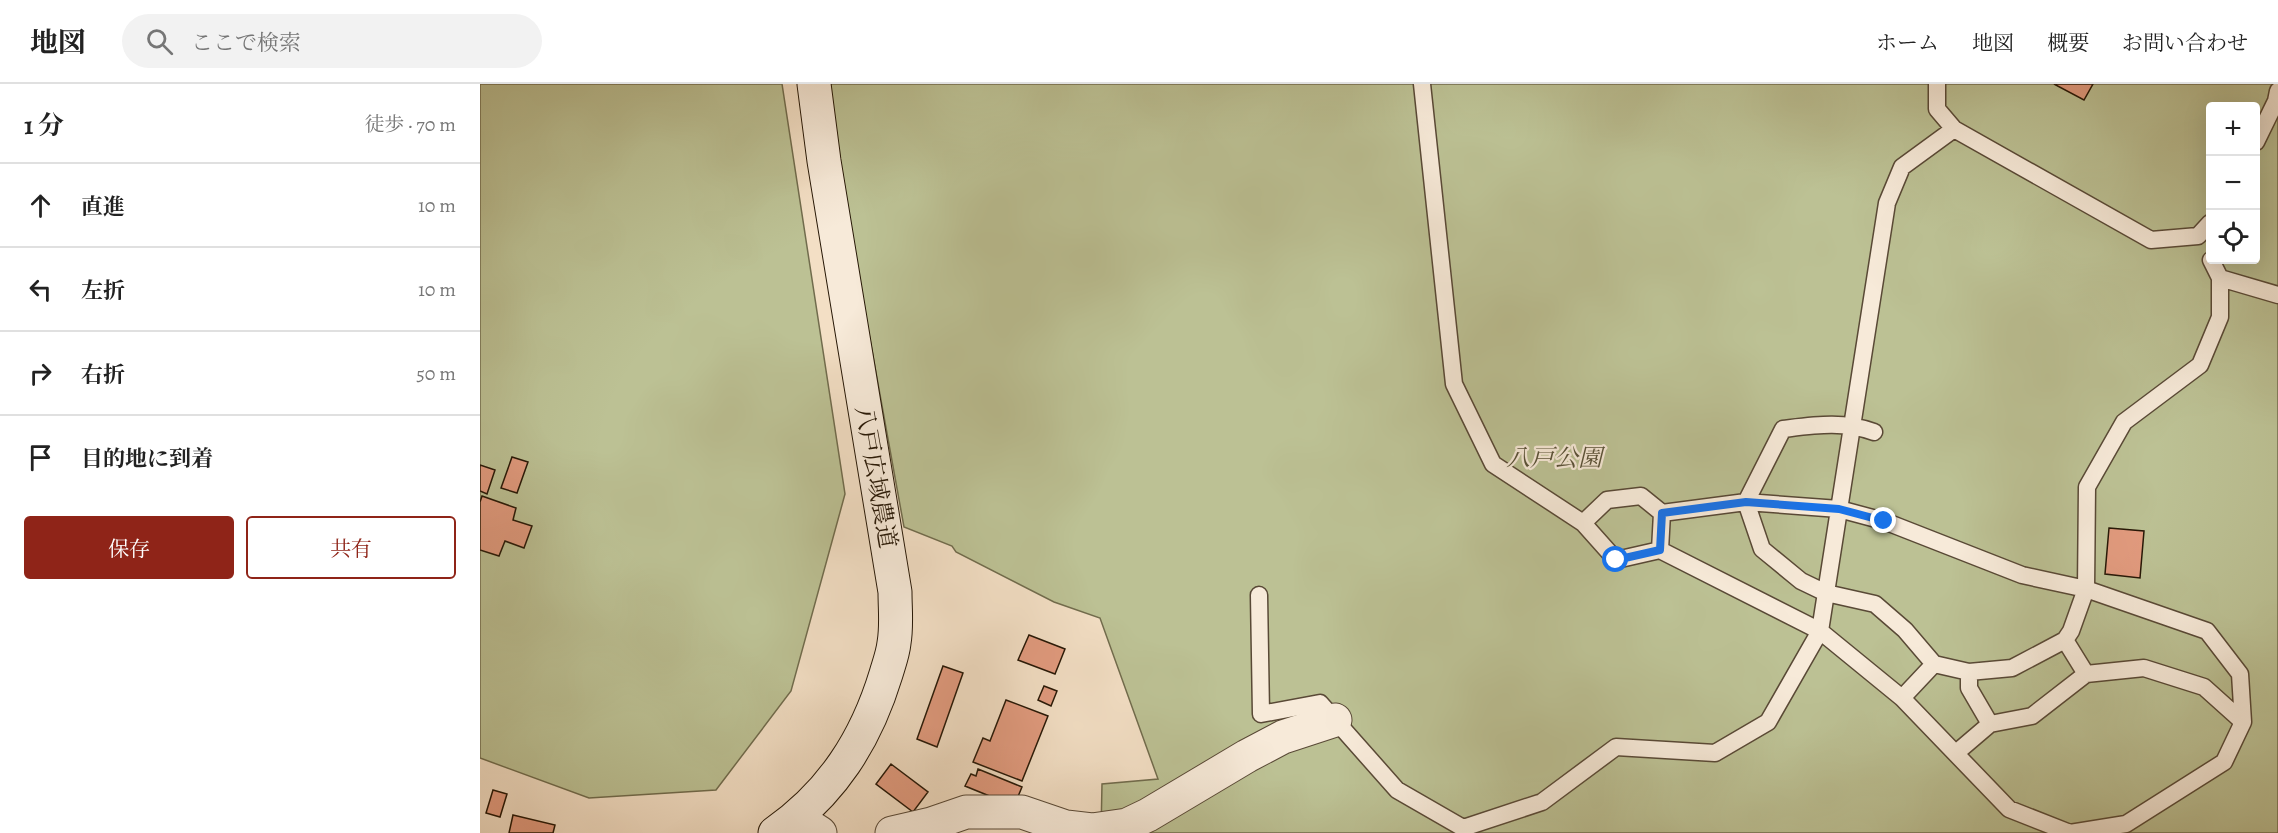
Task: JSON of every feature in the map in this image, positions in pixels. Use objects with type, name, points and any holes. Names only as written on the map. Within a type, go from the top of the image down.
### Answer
[{"type":"street","name":"八戸広域農道","points":[[797,828],[838,775],[857,743],[877,703],[894,643],[895,592],[826,172],[814,84]]},
{"type":"street","points":[[892,833],[931,824],[966,812],[1022,812],[1066,827],[1092,830],[1127,825],[1283,737],[1335,720]]},
{"type":"lane","points":[[1422,84],[1454,384],[1493,464],[1582,523],[1616,560],[1660,550],[1820,631],[1902,698],[2009,808],[2070,833],[2126,824],[2224,762],[2243,722],[2240,674],[2207,631],[2086,589],[2022,575],[1884,521],[1839,509],[1746,502],[1662,513],[1641,496],[1607,500],[1582,523]]},
{"type":"lane","points":[[1937,84],[1937,109],[1954,129],[2151,240],[2198,236],[2206,228]]},
{"type":"lane","points":[[2260,134],[2278,91]]},
{"type":"lane","points":[[1259,595],[1261,714],[1320,703],[1397,790],[1463,828],[1542,802],[1616,747],[1715,753],[1768,722],[1820,631],[1887,203],[1902,167],[1954,129]]},
{"type":"lane","points":[[2198,236],[2206,250]]},
{"type":"lane","points":[[1874,432],[1852,425],[1814,425],[1783,429],[1746,502],[1762,549],[1801,581],[1826,593],[1875,604],[1905,630],[1934,664],[1969,672],[2012,668],[2065,640],[2071,631],[2086,589],[2087,487],[2124,422],[2200,366],[2220,317],[2220,278],[2213,264]]},
{"type":"lane","points":[[2220,278],[2278,296]]},
{"type":"lane","points":[[1660,550],[1662,513]]},
{"type":"lane","points":[[2065,640],[2086,674]]},
{"type":"lane","points":[[1902,698],[1934,664]]},
{"type":"lane","points":[[1956,753],[1990,724],[2032,716],[2086,674],[2144,668],[2204,687],[2243,722]]},
{"type":"lane","points":[[1969,672],[1969,688],[1990,724]]},
{"type":"green space","points":[[480,84],[782,84],[845,494],[791,691],[716,790],[589,798],[480,758]]},
{"type":"green space","name":"八戸公園","points":[[830,84],[2278,84],[2278,833],[1101,833],[1102,784],[1158,779],[1100,618],[1054,602],[956,552],[952,546],[904,527],[842,185]]},
{"type":"building","points":[[2054,84],[2093,84],[2084,100]]},
{"type":"building","points":[[512,457],[528,462],[517,493],[501,488]]},
{"type":"building","points":[[480,465],[495,470],[487,494],[480,491]]},
{"type":"building","points":[[482,496],[516,508],[513,520],[532,526],[524,548],[505,541],[499,556],[480,550]]},
{"type":"building","points":[[2109,528],[2144,531],[2140,578],[2105,574]]},
{"type":"building","points":[[1029,635],[1065,649],[1055,674],[1018,660]]},
{"type":"building","points":[[943,666],[963,673],[937,747],[917,739]]},
{"type":"building","points":[[1044,686],[1057,691],[1051,706],[1038,700]]},
{"type":"building","points":[[1006,700],[1048,716],[1022,781],[973,762],[983,738],[990,741]]},
{"type":"building","points":[[891,764],[928,792],[913,812],[876,784]]},
{"type":"building","points":[[978,769],[1022,787],[1014,806],[965,786],[971,774],[976,776]]},
{"type":"building","points":[[493,790],[507,794],[500,817],[486,813]]},
{"type":"building","points":[[513,815],[555,825],[553,833],[509,833]]},
{"type":"route","points":[[1616,560],[1660,550],[1662,513],[1746,502],[1839,509],[1884,521]]}]
